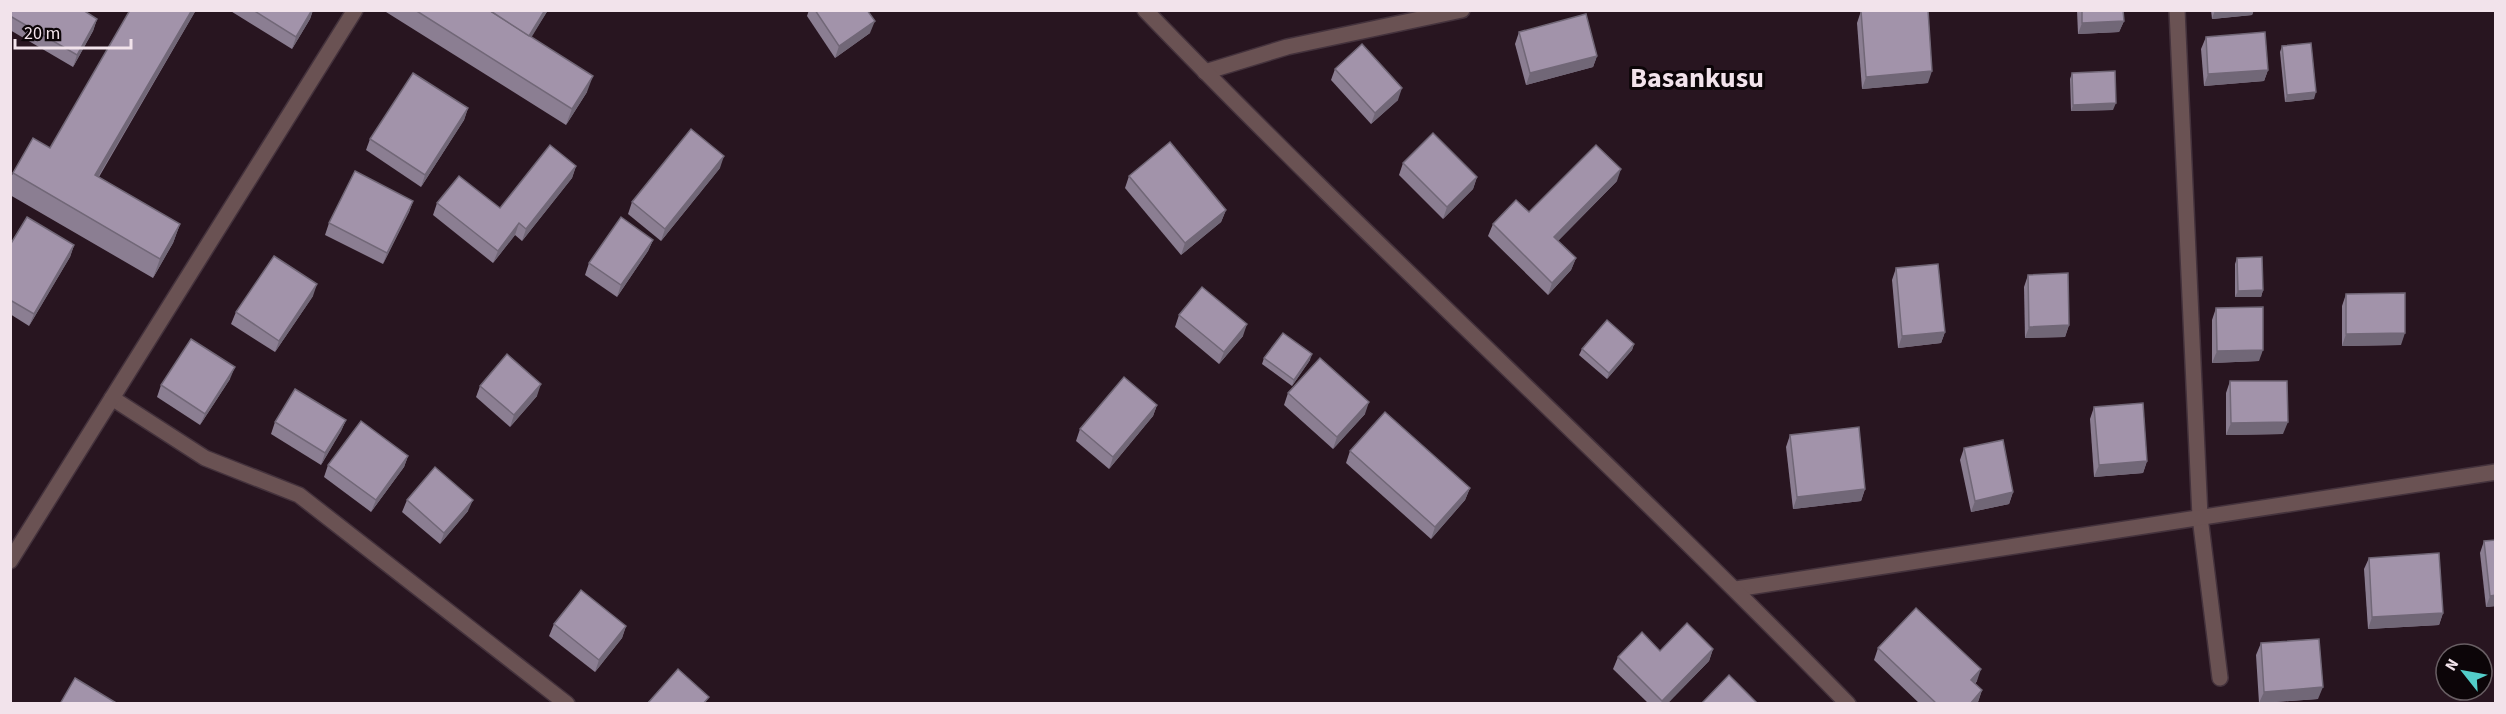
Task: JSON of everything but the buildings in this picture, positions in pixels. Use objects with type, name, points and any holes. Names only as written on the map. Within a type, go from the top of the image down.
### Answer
[{"type":"street","points":[[10,561],[355,10]]},
{"type":"street","points":[[1145,10],[1448,312],[1736,589],[1848,704]]},
{"type":"street","points":[[1205,72],[1287,46],[1462,10]]},
{"type":"street","points":[[2177,10],[2200,518],[2220,678]]},
{"type":"street","points":[[112,398],[205,458],[299,495],[567,704]]},
{"type":"street","points":[[1736,589],[2496,472]]},
{"type":"district","name":"Basankusu","points":[[1697,78]]}]
